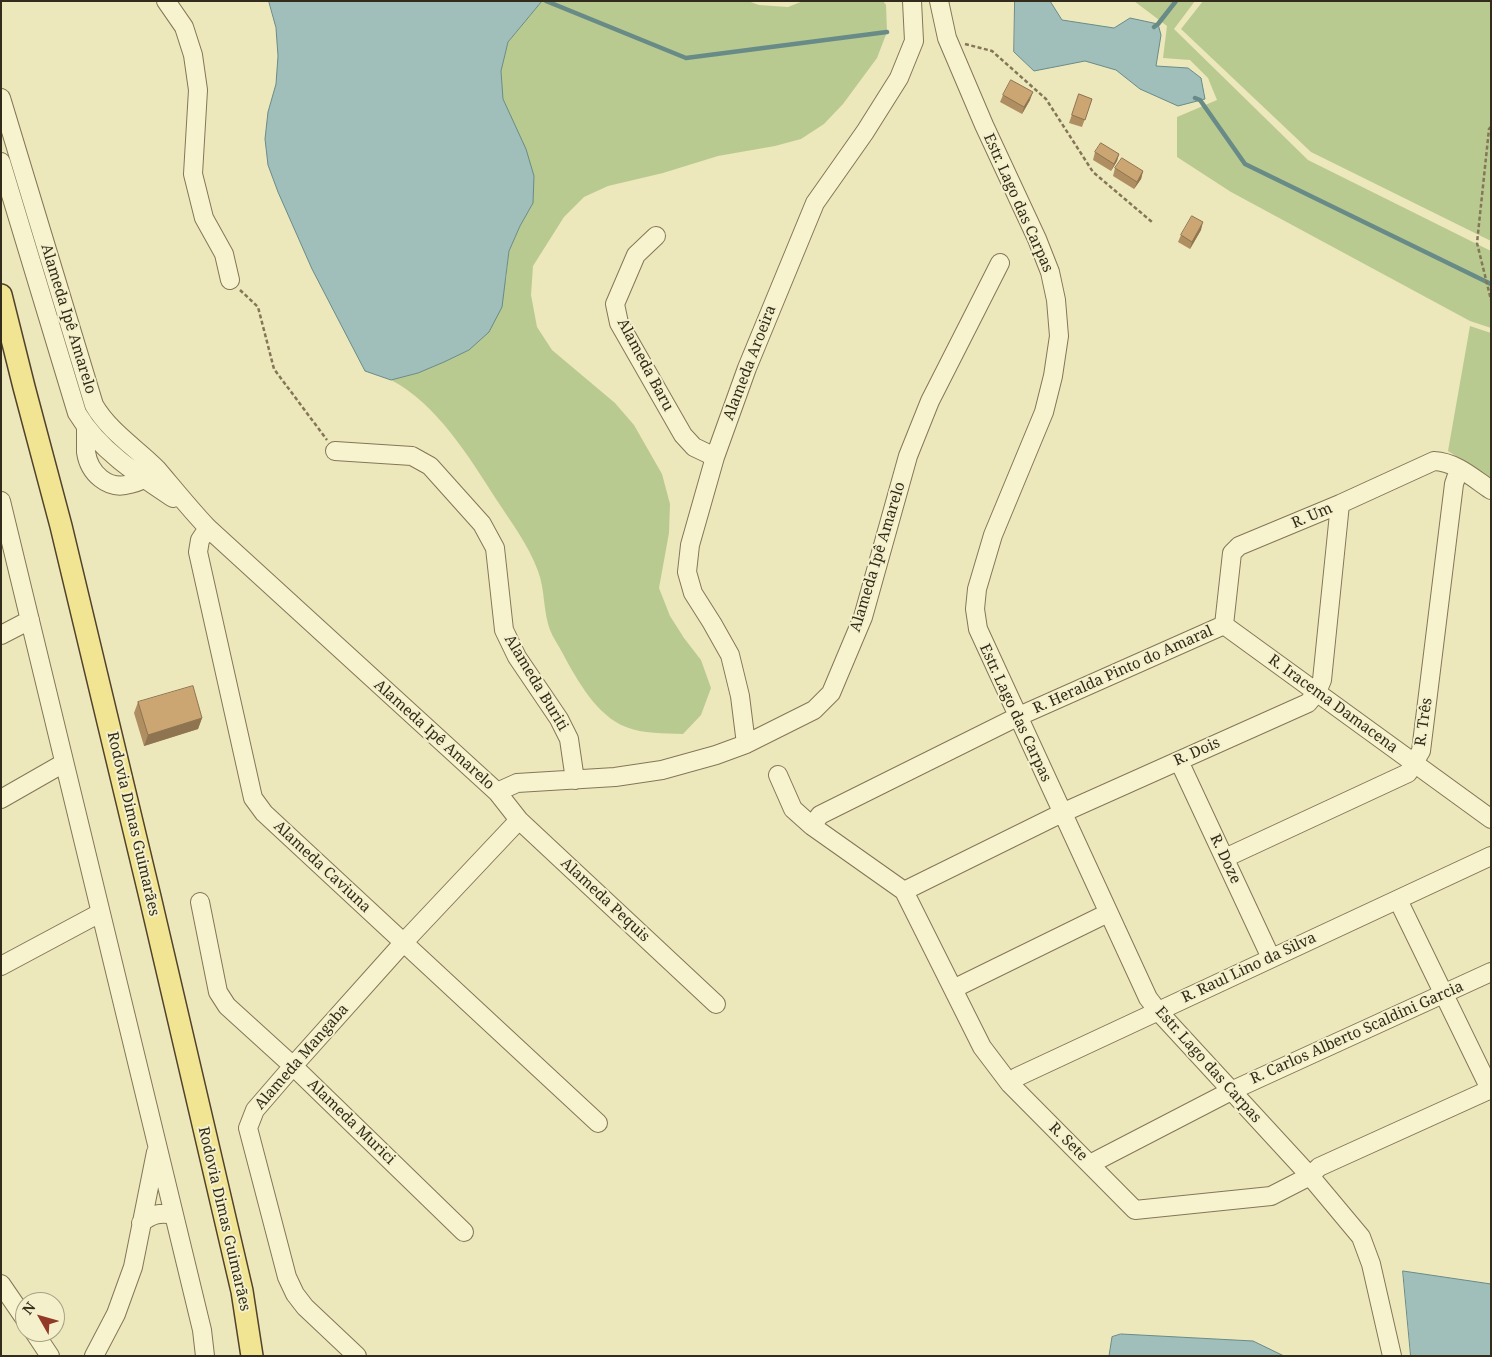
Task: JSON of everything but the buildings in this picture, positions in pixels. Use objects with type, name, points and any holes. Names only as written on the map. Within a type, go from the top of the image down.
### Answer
[{"type":"main road","name":"Rodovia Dimas Guimarães","points":[[1,295],[62,526],[150,897],[240,1282],[252,1356]]},
{"type":"street","points":[[166,1],[184,26],[193,55],[198,90],[193,174],[204,218],[224,254],[230,280]]},
{"type":"street","name":"Alameda Aroeira","points":[[746,744],[740,696],[730,655],[693,593],[687,572],[690,545],[715,457],[747,368],[815,202],[865,132],[899,78],[914,41],[912,1]]},
{"type":"street","name":"Estr. Lago das Carpas","points":[[939,1],[947,38],[1050,272],[1056,300],[1059,336],[1053,376],[1044,412],[993,535],[976,589],[975,609],[978,629],[1148,998],[1310,1176],[1361,1238],[1371,1264],[1392,1356]]},
{"type":"street","name":"Alameda Ipê Amarelo","points":[[1,98],[94,405],[101,416],[151,475],[496,792],[517,783],[615,777],[662,770],[716,755],[746,744],[814,710],[831,693],[864,617],[908,456],[930,402],[1000,263]]},
{"type":"street","name":"Alameda Ipê Amarelo","points":[[1,162],[77,413],[86,428],[133,472],[151,475]]},
{"type":"street","name":"Alameda Baru","points":[[656,236],[636,255],[615,304],[619,323],[683,436],[694,447],[715,457]]},
{"type":"street","points":[[86,428],[86,453],[93,471],[100,478],[110,485],[122,487],[151,475]]},
{"type":"street","name":"Alameda Buriti","points":[[335,451],[412,456],[430,466],[482,524],[495,548],[504,630],[517,657],[559,719],[568,739],[575,780]]},
{"type":"street","name":"R. Um","points":[[1224,625],[1232,553],[1236,549],[1434,461],[1445,461],[1491,490]]},
{"type":"street","name":"R. Três","points":[[1224,858],[1408,773],[1415,763],[1420,751],[1454,484],[1459,469]]},
{"type":"street","points":[[1,501],[156,1148],[202,1330],[205,1356]]},
{"type":"street","points":[[1317,692],[1322,680],[1340,504]]},
{"type":"street","name":"Alameda Caviuna","points":[[208,528],[200,540],[198,552],[253,798],[264,813],[598,1123]]},
{"type":"street","points":[[1,636],[30,620]]},
{"type":"street","name":"R. Heralda Pinto do Amaral","points":[[812,826],[820,815],[1017,717],[1224,625]]},
{"type":"street","name":"R. Iracema Damacena","points":[[1224,625],[1491,818]]},
{"type":"street","name":"R. Dois","points":[[904,891],[1062,813],[1308,703],[1317,692]]},
{"type":"street","name":"R. Doze","points":[[1180,760],[1271,958]]},
{"type":"street","points":[[1,799],[64,763]]},
{"type":"street","name":"R. Sete","points":[[778,775],[793,809],[812,826],[904,891],[982,1047],[1010,1084],[1135,1210],[1271,1196],[1310,1176],[1319,1168],[1490,1089]]},
{"type":"street","name":"Alameda Pequis","points":[[496,792],[519,820],[716,1004]]},
{"type":"street","name":"Alameda Mangaba","points":[[357,1356],[305,1307],[295,1294],[287,1277],[248,1128],[254,1110],[292,1066],[404,942],[519,820]]},
{"type":"street","name":"R. Raul Lino da Silva","points":[[1010,1084],[1017,1077],[1491,856]]},
{"type":"street","points":[[1398,900],[1490,1089]]},
{"type":"street","name":"Alameda Murici","points":[[200,902],[218,992],[226,1006],[292,1066],[464,1232]]},
{"type":"street","points":[[1,966],[100,913]]},
{"type":"street","points":[[953,989],[1108,913]]},
{"type":"street","name":"R. Carlos Alberto Scaldini Garcia","points":[[1090,1164],[1231,1091],[1491,972]]},
{"type":"street","points":[[94,1356],[116,1314],[133,1267],[156,1148]]},
{"type":"street","points":[[141,1223],[148,1217],[156,1214],[174,1215]]},
{"type":"street","points":[[1,1284],[15,1304]]},
{"type":"street","points":[[41,1342],[50,1356]]},
{"type":"path","points":[[947,38],[992,51],[1046,99],[1093,172],[1152,222]]},
{"type":"path","points":[[1491,127],[1489,129],[1476,243],[1491,300]]},
{"type":"path","points":[[230,280],[258,307],[274,369],[335,451]]},
{"type":"green space","points":[[542,1],[748,1],[759,5],[788,7],[803,1],[883,1],[886,5],[887,32],[877,58],[843,104],[824,124],[801,139],[775,146],[718,156],[663,173],[608,186],[584,197],[564,217],[533,266],[531,295],[537,327],[552,350],[615,403],[634,425],[662,474],[670,504],[669,533],[659,588],[670,616],[701,660],[711,688],[701,715],[683,734],[646,732],[626,727],[606,715],[597,706],[575,675],[551,633],[538,571],[519,534],[451,433],[423,403],[408,390],[391,380],[418,373],[469,350],[506,280],[509,251],[533,203],[514,124],[503,99],[501,71],[508,42]]},
{"type":"green space","points":[[1134,1],[1195,1],[1174,29],[1308,160],[1491,251],[1491,328],[1470,321],[1231,192],[1177,157],[1177,117],[1217,100],[1208,78],[1190,60],[1163,58],[1167,26]]},
{"type":"green space","points":[[1203,1],[1491,1],[1491,241],[1311,152],[1181,29]]},
{"type":"green space","points":[[1470,326],[1491,333],[1491,479],[1448,451]]},
{"type":"water","points":[[269,1],[542,1],[508,42],[501,71],[503,99],[526,149],[534,176],[533,203],[509,251],[502,307],[489,332],[469,350],[418,373],[391,380],[365,371],[312,269],[268,165],[265,139],[268,112],[276,84],[278,56],[276,28]]},
{"type":"water","points":[[1015,1],[1050,1],[1062,20],[1114,28],[1130,18],[1158,24],[1161,35],[1156,66],[1188,68],[1201,78],[1205,99],[1178,106],[1140,89],[1116,70],[1085,61],[1034,71],[1014,52]]},
{"type":"water","points":[[1403,1271],[1491,1284],[1491,1356],[1411,1356]]},
{"type":"water","points":[[1121,1334],[1253,1341],[1284,1356],[1109,1356],[1112,1337]]},
{"type":"waterway","points":[[546,1],[686,58],[887,32]]},
{"type":"waterway","points":[[1154,27],[1176,1]]},
{"type":"waterway","points":[[1195,98],[1200,100],[1245,164],[1491,284]]}]
